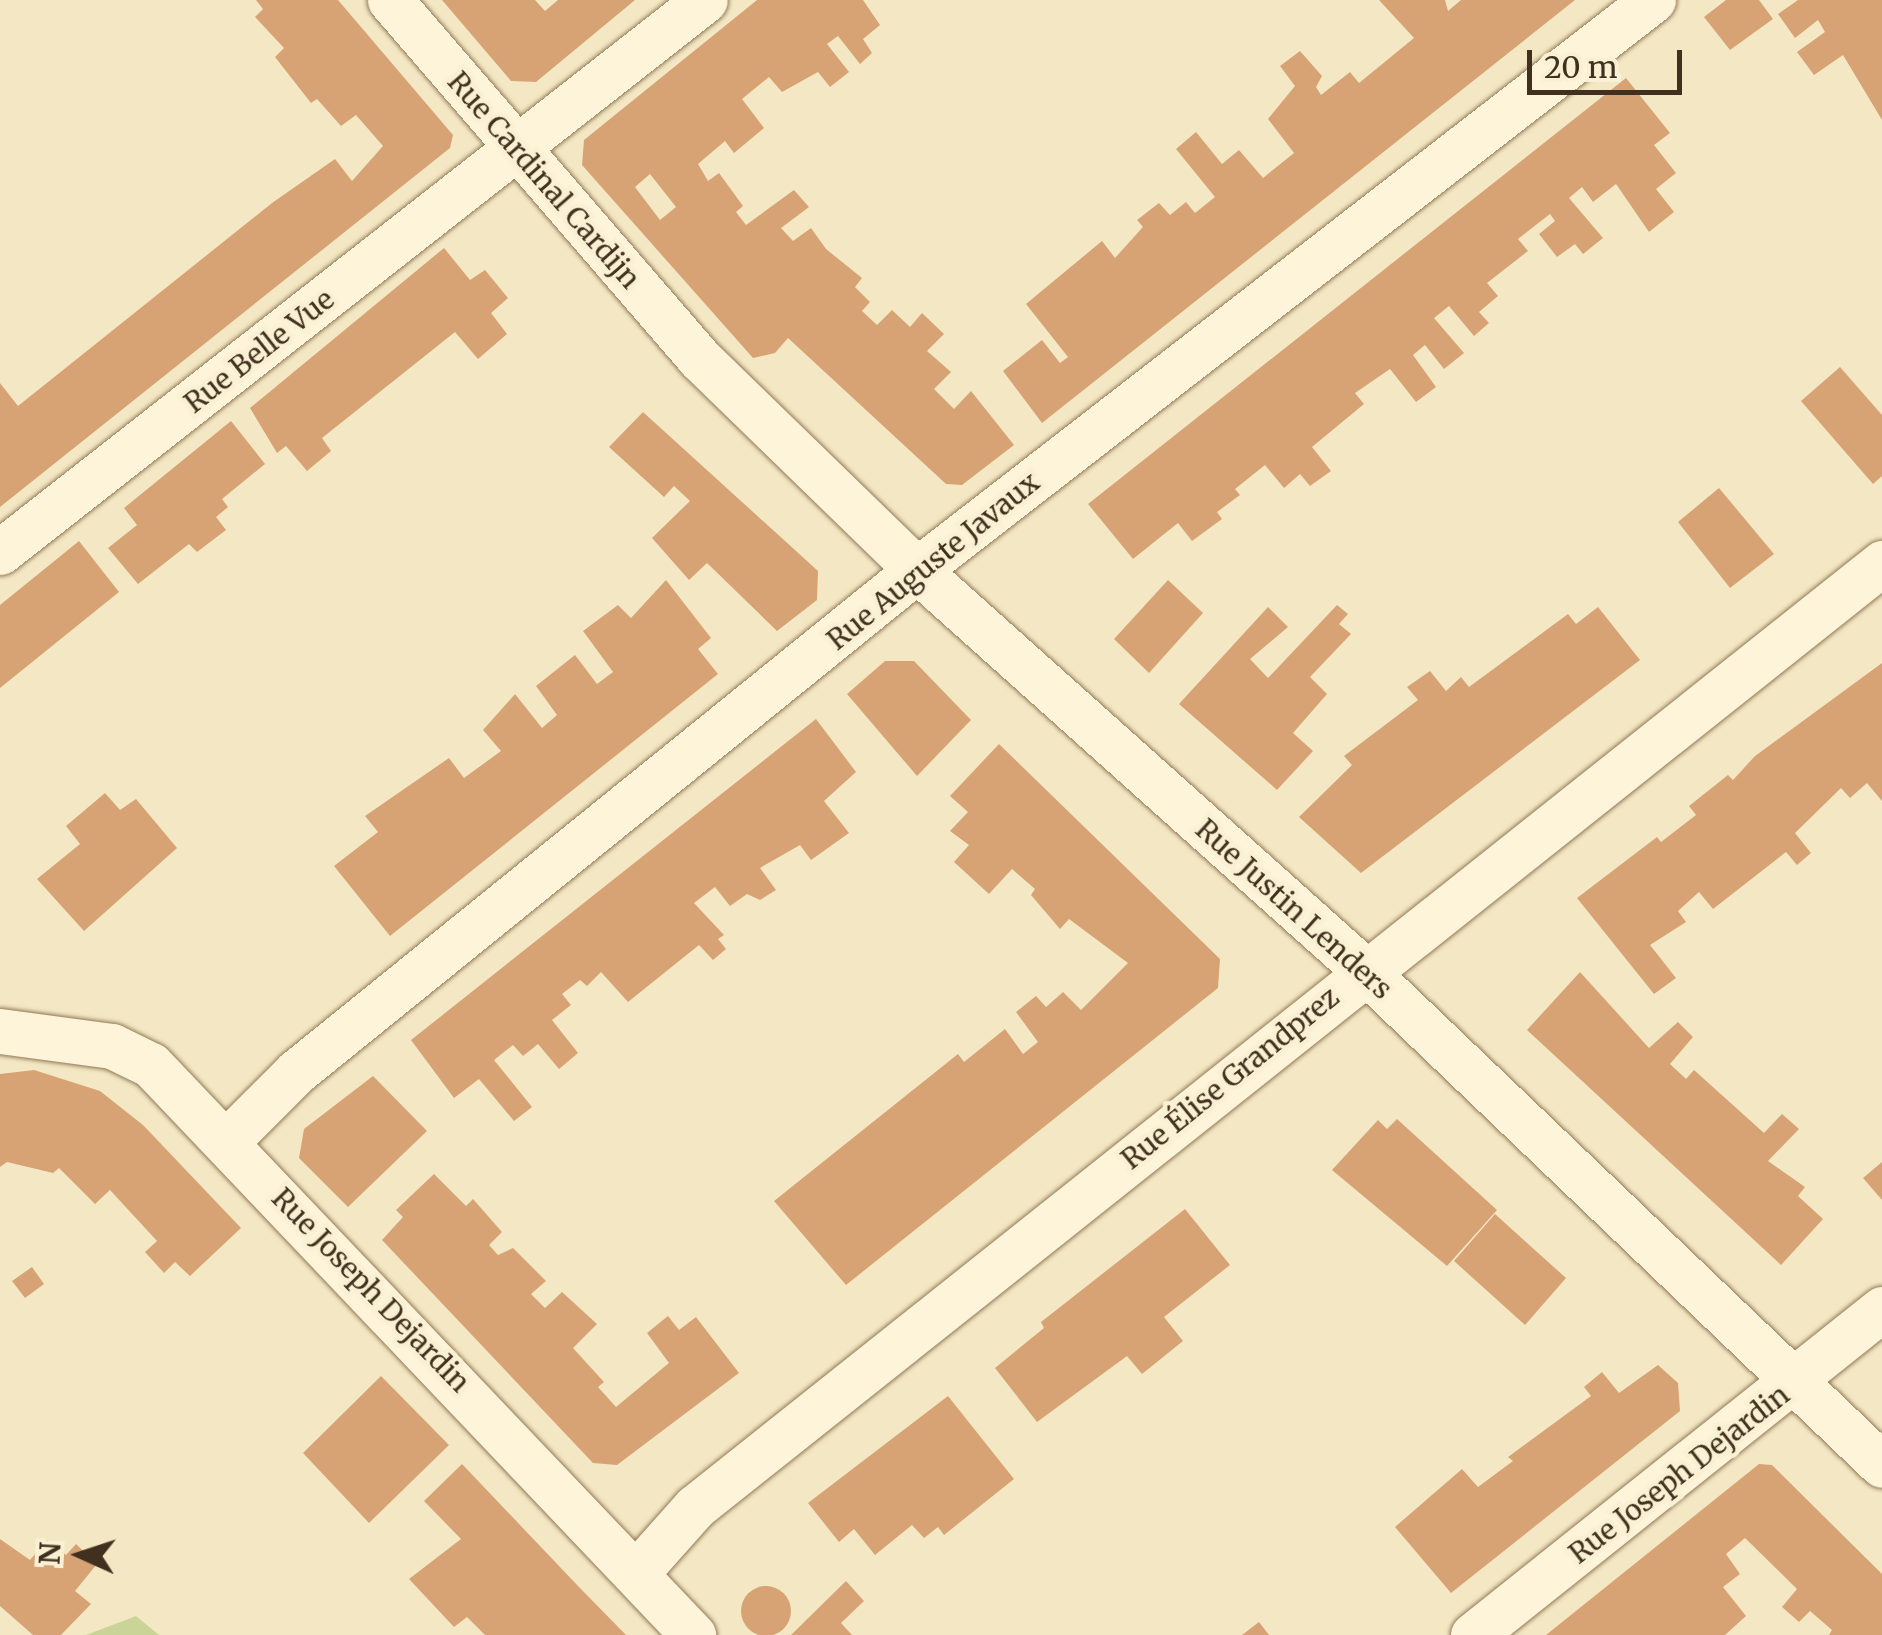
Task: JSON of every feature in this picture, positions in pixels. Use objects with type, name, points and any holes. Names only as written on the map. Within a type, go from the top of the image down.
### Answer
[{"type":"street","name":"Rue Cardinal Cardijn","points":[[390,0],[700,359]]},
{"type":"street","name":"Rue Belle Vue","points":[[0,552],[518,151],[706,0]]},
{"type":"street","name":"Rue Auguste Javaux","points":[[228,1140],[296,1072],[917,570],[1653,0]]},
{"type":"street","name":"Rue Justin Lenders","points":[[700,359],[917,570],[1364,970],[1882,1465]]},
{"type":"street","name":"Rue Élise Grandprez","points":[[638,1571],[695,1507],[1364,970],[1882,562]]},
{"type":"street","name":"Rue Joseph Dejardin","points":[[0,1032],[112,1046],[151,1066],[228,1140],[638,1571],[693,1635]]},
{"type":"street","name":"Rue Joseph Dejardin","points":[[1472,1635],[1793,1384],[1882,1309]]},
{"type":"green space","points":[[136,1616],[159,1635],[86,1635]]},
{"type":"building","points":[[256,0],[338,0],[453,135],[450,148],[0,507],[0,383],[18,406],[272,203],[335,159],[352,181],[383,146],[356,115],[341,126],[317,99],[311,103],[275,57],[284,48],[255,17],[263,9]]},
{"type":"building","points":[[442,0],[535,0],[545,11],[558,0],[635,0],[536,82],[511,81]]},
{"type":"building","points":[[757,0],[863,0],[880,25],[863,39],[872,53],[860,64],[838,36],[827,44],[849,72],[830,87],[818,72],[782,92],[769,77],[742,99],[764,128],[734,153],[725,141],[698,164],[708,181],[719,173],[743,206],[736,212],[746,225],[794,190],[809,207],[781,228],[793,241],[811,228],[826,249],[862,278],[855,287],[870,302],[862,311],[877,325],[892,310],[910,327],[922,313],[944,334],[927,351],[951,372],[934,389],[954,409],[971,391],[1014,445],[962,485],[946,484],[788,338],[775,353],[753,358],[582,165],[584,140]],"holes":[[[650,174],[676,207],[660,220],[635,187]]]},
{"type":"building","points":[[1379,0],[1445,0],[1448,11],[1461,0],[1575,0],[1042,423],[1003,371],[1042,340],[1060,363],[1068,357],[1026,304],[1102,241],[1115,258],[1143,227],[1137,220],[1159,203],[1170,215],[1186,202],[1195,213],[1215,197],[1176,149],[1196,132],[1222,164],[1239,150],[1263,178],[1294,153],[1268,119],[1295,86],[1280,66],[1300,51],[1322,76],[1316,87],[1321,95],[1350,72],[1359,83],[1414,38]]},
{"type":"building","points":[[1726,0],[1759,0],[1773,19],[1730,50],[1704,17]]},
{"type":"building","points":[[1798,0],[1882,0],[1882,120],[1843,55],[1814,75],[1797,52],[1825,32],[1818,20],[1795,38],[1778,14]]},
{"type":"building","points":[[1626,78],[1670,133],[1654,145],[1676,173],[1656,189],[1674,212],[1649,232],[1616,184],[1593,202],[1582,187],[1569,198],[1603,238],[1583,254],[1575,244],[1557,257],[1539,234],[1555,221],[1550,214],[1518,239],[1528,251],[1487,283],[1498,296],[1479,312],[1489,323],[1474,336],[1449,306],[1434,318],[1464,353],[1444,369],[1425,345],[1413,355],[1436,387],[1416,402],[1390,369],[1355,393],[1364,404],[1312,447],[1331,471],[1310,486],[1300,474],[1284,488],[1265,465],[1235,489],[1240,495],[1217,512],[1222,519],[1192,541],[1178,523],[1133,559],[1088,504]]},
{"type":"building","points":[[444,248],[470,280],[485,270],[508,298],[491,313],[507,334],[478,359],[455,332],[322,438],[331,451],[307,471],[286,446],[277,453],[250,408]]},
{"type":"building","points":[[1840,367],[1882,415],[1882,476],[1873,484],[1801,401]]},
{"type":"building","points":[[643,412],[818,571],[817,600],[777,631],[707,563],[689,580],[652,538],[690,501],[674,486],[664,497],[609,447]]},
{"type":"building","points":[[231,421],[265,464],[222,499],[228,507],[216,517],[226,530],[197,552],[189,544],[138,584],[108,548],[137,525],[124,508]]},
{"type":"building","points":[[1719,488],[1774,554],[1730,588],[1678,522]]},
{"type":"building","points":[[79,541],[119,592],[0,688],[0,605]]},
{"type":"building","points":[[666,580],[711,638],[698,649],[718,674],[390,936],[334,866],[378,832],[365,816],[449,758],[464,778],[501,751],[483,730],[515,694],[542,728],[557,715],[536,686],[575,655],[597,684],[613,672],[583,631],[618,605],[631,618]]},
{"type":"building","points":[[1168,580],[1203,613],[1149,673],[1114,639]]},
{"type":"building","points":[[1337,605],[1348,614],[1339,624],[1351,634],[1310,677],[1327,694],[1293,733],[1313,751],[1277,790],[1179,704],[1268,607],[1288,627],[1250,659],[1268,678]]},
{"type":"building","points":[[1598,607],[1640,660],[1361,873],[1299,817],[1352,765],[1344,756],[1418,700],[1407,687],[1430,671],[1446,691],[1461,677],[1469,687],[1568,614],[1576,624]]},
{"type":"building","points":[[885,661],[914,661],[971,720],[917,776],[847,694]]},
{"type":"building","points":[[1882,663],[1882,801],[1867,783],[1850,798],[1841,788],[1795,833],[1811,853],[1797,865],[1786,852],[1713,909],[1699,892],[1678,911],[1686,922],[1650,945],[1676,978],[1654,994],[1577,898],[1657,837],[1661,842],[1696,815],[1689,806],[1728,775],[1733,780],[1755,756]]},
{"type":"building","points":[[816,719],[856,772],[824,801],[849,833],[811,860],[800,845],[760,868],[776,890],[760,900],[747,894],[730,906],[715,887],[694,903],[724,935],[718,939],[726,949],[713,960],[699,945],[628,1002],[601,972],[587,986],[580,980],[562,994],[571,1005],[552,1020],[578,1053],[559,1069],[538,1044],[523,1056],[513,1045],[494,1060],[532,1107],[514,1121],[479,1079],[454,1098],[411,1040]]},
{"type":"building","points":[[999,744],[1220,959],[1218,988],[846,1285],[774,1201],[958,1054],[964,1062],[1005,1029],[1023,1054],[1038,1042],[1016,1012],[1036,996],[1046,1007],[1063,992],[1081,1010],[1128,963],[1069,919],[1060,929],[1031,895],[1035,889],[1012,869],[989,894],[954,862],[969,845],[950,831],[968,812],[950,796]]},
{"type":"building","points":[[105,793],[120,810],[136,799],[177,848],[84,931],[37,879],[80,844],[66,826]]},
{"type":"building","points":[[1580,972],[1649,1048],[1678,1022],[1693,1037],[1670,1064],[1686,1079],[1694,1070],[1764,1133],[1782,1114],[1799,1129],[1768,1161],[1805,1187],[1798,1196],[1823,1219],[1781,1265],[1527,1030]]},
{"type":"building","points":[[34,1070],[100,1091],[143,1125],[241,1228],[190,1276],[175,1262],[164,1273],[145,1252],[157,1241],[110,1190],[95,1204],[59,1168],[53,1173],[7,1162],[0,1167],[0,1074]]},
{"type":"building","points":[[373,1076],[427,1131],[348,1207],[299,1158],[304,1129]]},
{"type":"building","points":[[1397,1119],[1497,1210],[1447,1266],[1332,1170],[1378,1120],[1387,1129]]},
{"type":"building","points":[[1882,1162],[1882,1200],[1863,1178]]},
{"type":"building","points":[[434,1174],[466,1206],[473,1199],[502,1232],[489,1245],[498,1255],[513,1248],[546,1281],[531,1294],[545,1308],[562,1292],[597,1324],[573,1348],[604,1382],[598,1387],[616,1407],[669,1363],[647,1333],[668,1316],[679,1330],[696,1317],[739,1373],[617,1465],[593,1463],[382,1240],[403,1217],[396,1210]]},
{"type":"building","points":[[1185,1209],[1230,1265],[1164,1317],[1183,1341],[1142,1374],[1127,1356],[1037,1422],[995,1368],[1044,1328],[1041,1322]]},
{"type":"building","points":[[1495,1214],[1566,1278],[1525,1325],[1454,1261]]},
{"type":"building","points":[[32,1267],[44,1284],[25,1298],[12,1281]]},
{"type":"building","points":[[1658,1365],[1678,1383],[1680,1411],[1451,1593],[1395,1527],[1462,1469],[1478,1487],[1513,1461],[1508,1457],[1591,1396],[1584,1387],[1602,1372],[1619,1393]]},
{"type":"building","points":[[381,1376],[449,1445],[369,1523],[303,1453]]},
{"type":"building","points":[[948,1396],[1014,1479],[944,1535],[938,1527],[924,1538],[912,1525],[875,1555],[854,1529],[839,1542],[808,1503]]},
{"type":"building","points":[[462,1464],[626,1635],[485,1635],[467,1617],[454,1627],[409,1579],[461,1539],[424,1501]]},
{"type":"building","points":[[1759,1464],[1772,1465],[1882,1574],[1882,1635],[1829,1635],[1832,1630],[1810,1611],[1799,1622],[1782,1607],[1797,1589],[1745,1538],[1726,1554],[1740,1574],[1723,1587],[1746,1616],[1725,1635],[1546,1635]]},
{"type":"building","points":[[0,1539],[30,1560],[47,1540],[66,1555],[76,1544],[97,1564],[75,1591],[91,1604],[61,1635],[33,1635],[0,1606]]},
{"type":"building","points":[[846,1581],[864,1601],[841,1623],[852,1635],[791,1635]]},
{"type":"building","points":[[766,1586],[784,1593],[791,1611],[784,1629],[766,1636],[748,1629],[741,1611],[748,1593]]},
{"type":"building","points":[[1259,1622],[1269,1635],[1242,1635]]}]
